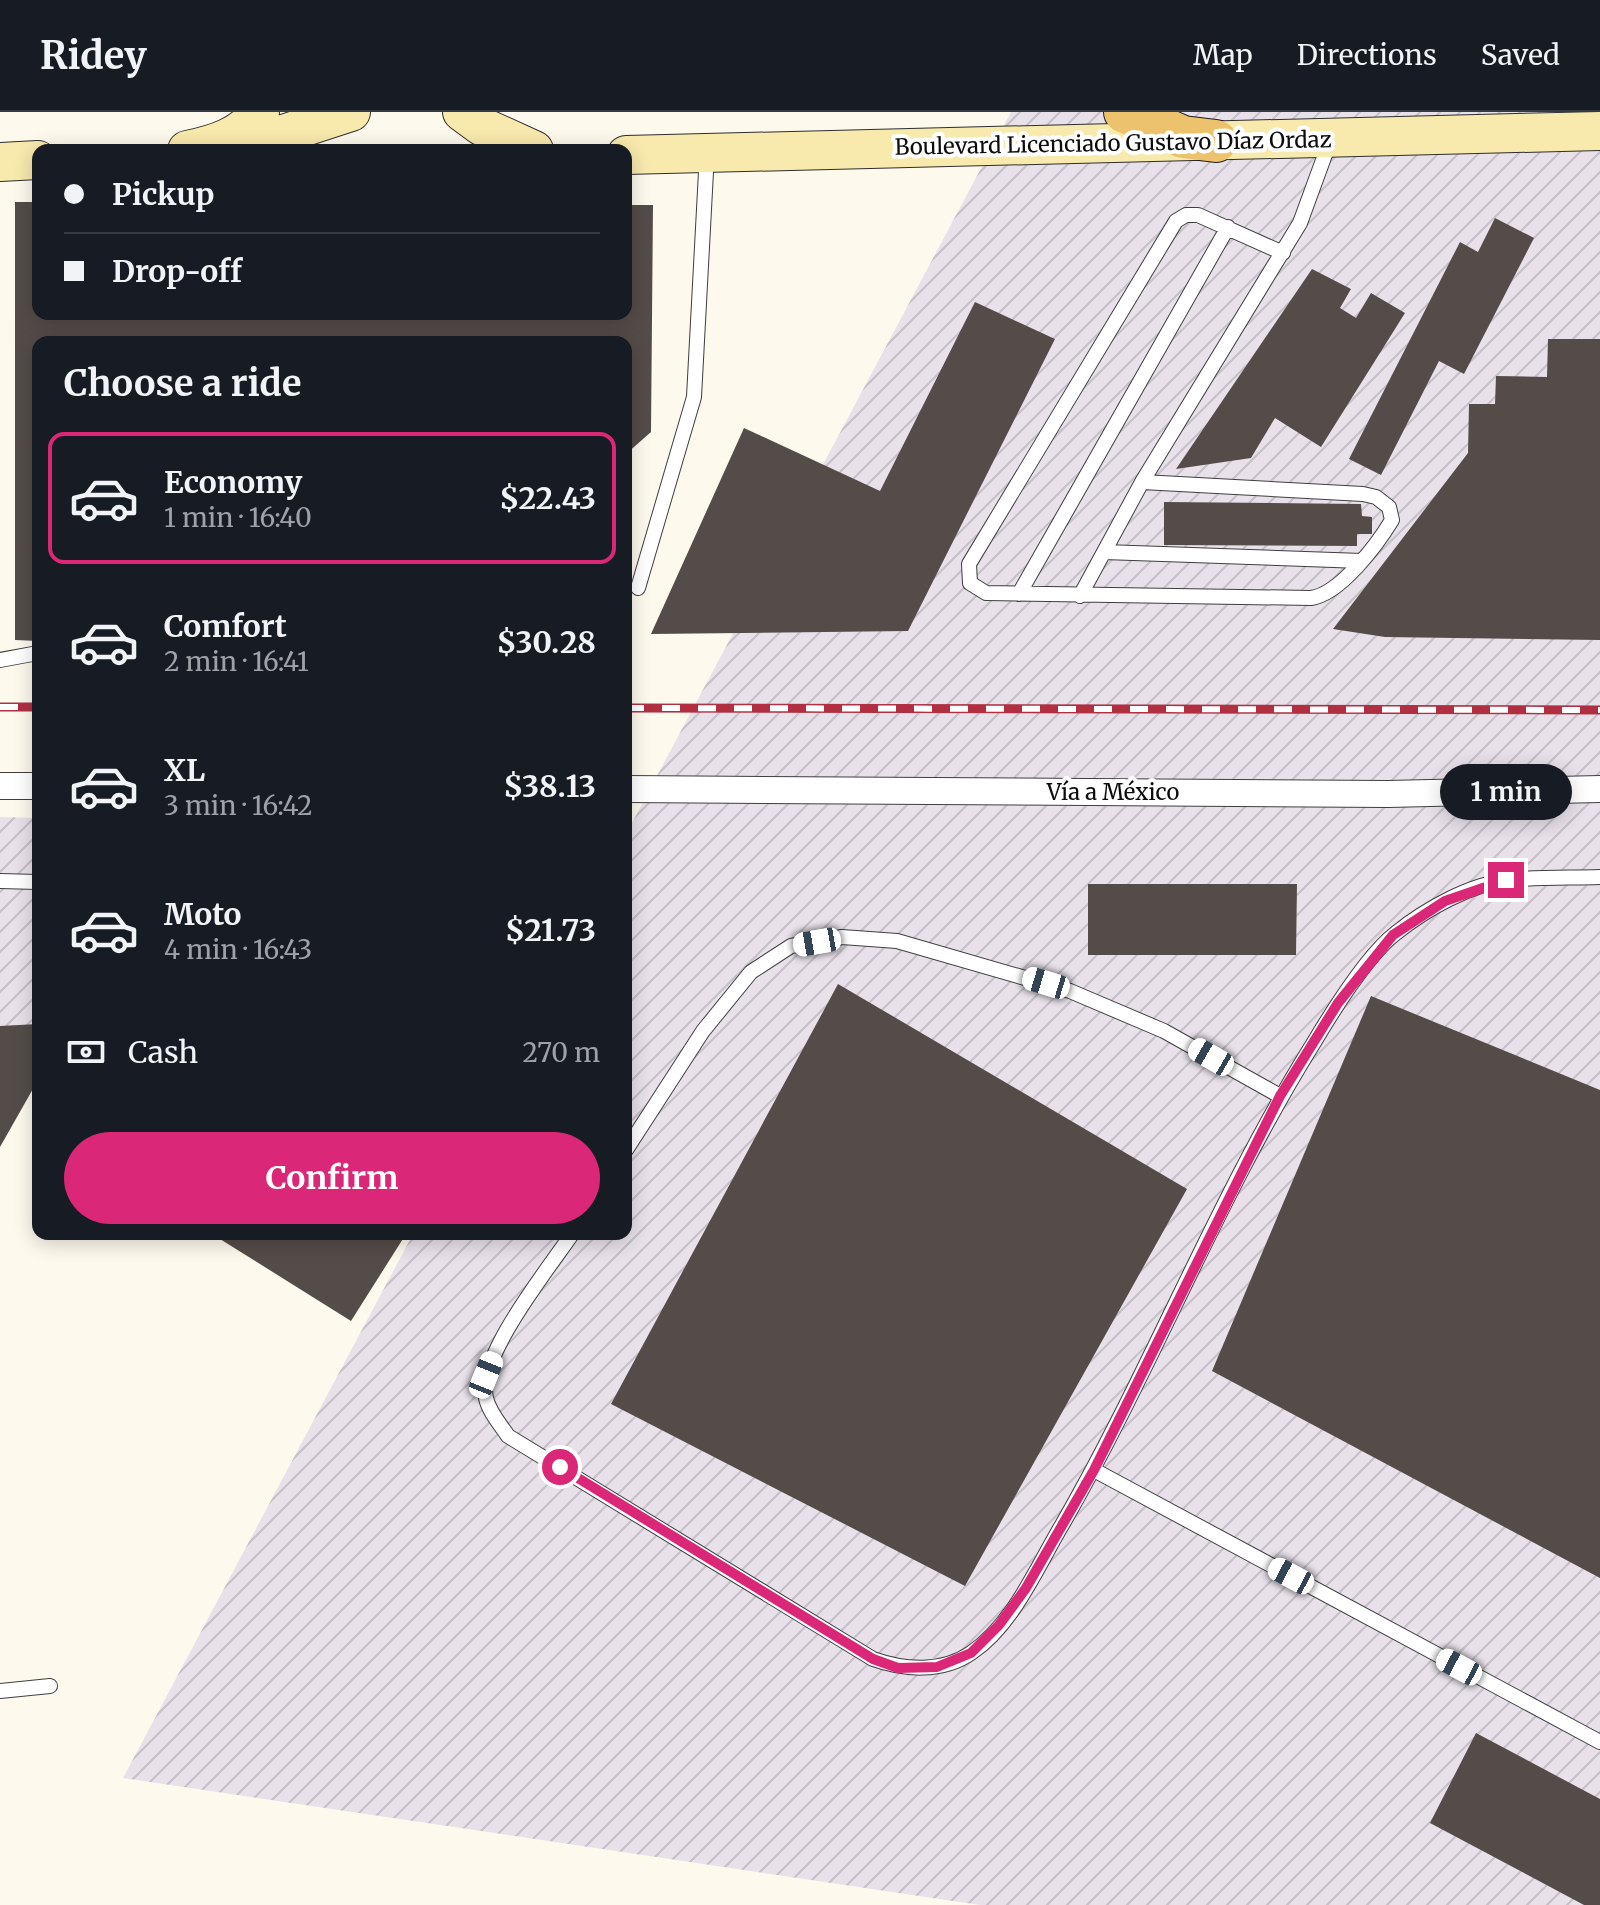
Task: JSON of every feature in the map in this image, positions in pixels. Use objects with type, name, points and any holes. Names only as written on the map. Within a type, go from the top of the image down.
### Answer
[{"type":"main road","points":[[214,144],[240,132],[260,112]]},
{"type":"main road","points":[[252,144],[351,112]]},
{"type":"main road","points":[[462,112],[481,126],[521,144]]},
{"type":"main road","points":[[1125,112],[1183,137],[1216,141]]},
{"type":"main road","name":"Boulevard Licenciado Gustavo Díaz Ordaz","points":[[632,155],[1600,131]]},
{"type":"main road","points":[[0,162],[32,160]]},
{"type":"street","points":[[0,786],[32,786]]},
{"type":"street","name":"Vía a México","points":[[632,789],[1372,794],[1600,789]]},
{"type":"lane","points":[[1080,596],[1142,482],[1300,223],[1331,138]]},
{"type":"lane","points":[[638,588],[694,397],[707,151]]},
{"type":"lane","points":[[1142,482],[1376,497],[1389,507],[1392,520],[1362,561],[1328,593],[1311,598],[1019,594],[977,590],[970,583],[969,564],[1176,221],[1186,215],[1198,215],[1283,253]]},
{"type":"lane","points":[[1019,594],[1228,227]]},
{"type":"lane","points":[[1104,552],[1362,561]]},
{"type":"lane","points":[[0,660],[32,654]]},
{"type":"lane","points":[[568,1240],[497,1349],[486,1375],[485,1396],[494,1417],[508,1436],[873,1659],[898,1668],[937,1667],[971,1653],[999,1625],[1026,1588],[1094,1470],[1280,1096],[1338,1003],[1393,935],[1445,901],[1506,880],[1600,877]]},
{"type":"lane","points":[[0,881],[32,882]]},
{"type":"lane","points":[[632,1141],[703,1031],[751,972],[791,946],[842,937],[897,941],[1070,991],[1164,1031],[1280,1096]]},
{"type":"lane","points":[[1094,1470],[1600,1742]]},
{"type":"lane","points":[[0,1691],[50,1686]]},
{"type":"shaded area","points":[[1011,112],[1600,112],[1600,1905],[980,1905],[123,1778],[410,1240],[632,1240],[632,823]]},
{"type":"shaded area","points":[[0,817],[32,818],[32,1086],[0,1141]]},
{"type":"building","points":[[15,202],[32,202],[32,320],[632,320],[632,205],[653,205],[651,432],[632,449],[632,336],[32,336],[32,641],[15,640]]},
{"type":"building","points":[[1495,218],[1534,238],[1464,374],[1439,361],[1381,475],[1349,459],[1460,242],[1478,252]]},
{"type":"building","points":[[1312,269],[1351,289],[1340,308],[1356,318],[1371,293],[1405,313],[1321,447],[1275,418],[1251,458],[1176,469]]},
{"type":"building","points":[[975,302],[1055,339],[908,631],[651,634],[744,428],[880,491]]},
{"type":"building","points":[[1548,339],[1600,339],[1600,640],[1385,637],[1333,629],[1468,453],[1469,404],[1495,404],[1496,376],[1547,377]]},
{"type":"building","points":[[1164,502],[1361,504],[1362,516],[1372,517],[1372,534],[1357,534],[1357,546],[1164,545]]},
{"type":"building","points":[[1088,884],[1297,884],[1296,955],[1088,955]]},
{"type":"building","points":[[838,984],[1187,1189],[965,1586],[611,1404]]},
{"type":"building","points":[[1371,996],[1600,1090],[1600,1578],[1212,1371]]},
{"type":"building","points":[[32,1024],[32,1091],[0,1147],[0,1026]]},
{"type":"building","points":[[222,1240],[402,1240],[351,1321]]},
{"type":"building","points":[[1476,1733],[1600,1799],[1600,1905],[1584,1905],[1430,1823]]},
{"type":"railway","points":[[0,707],[32,707]]},
{"type":"railway","points":[[632,708],[1600,710]]},
{"type":"route","points":[[560,1467],[873,1659],[898,1668],[937,1667],[971,1653],[999,1625],[1026,1588],[1094,1470],[1280,1096],[1338,1003],[1393,935],[1445,901],[1506,880]]}]
